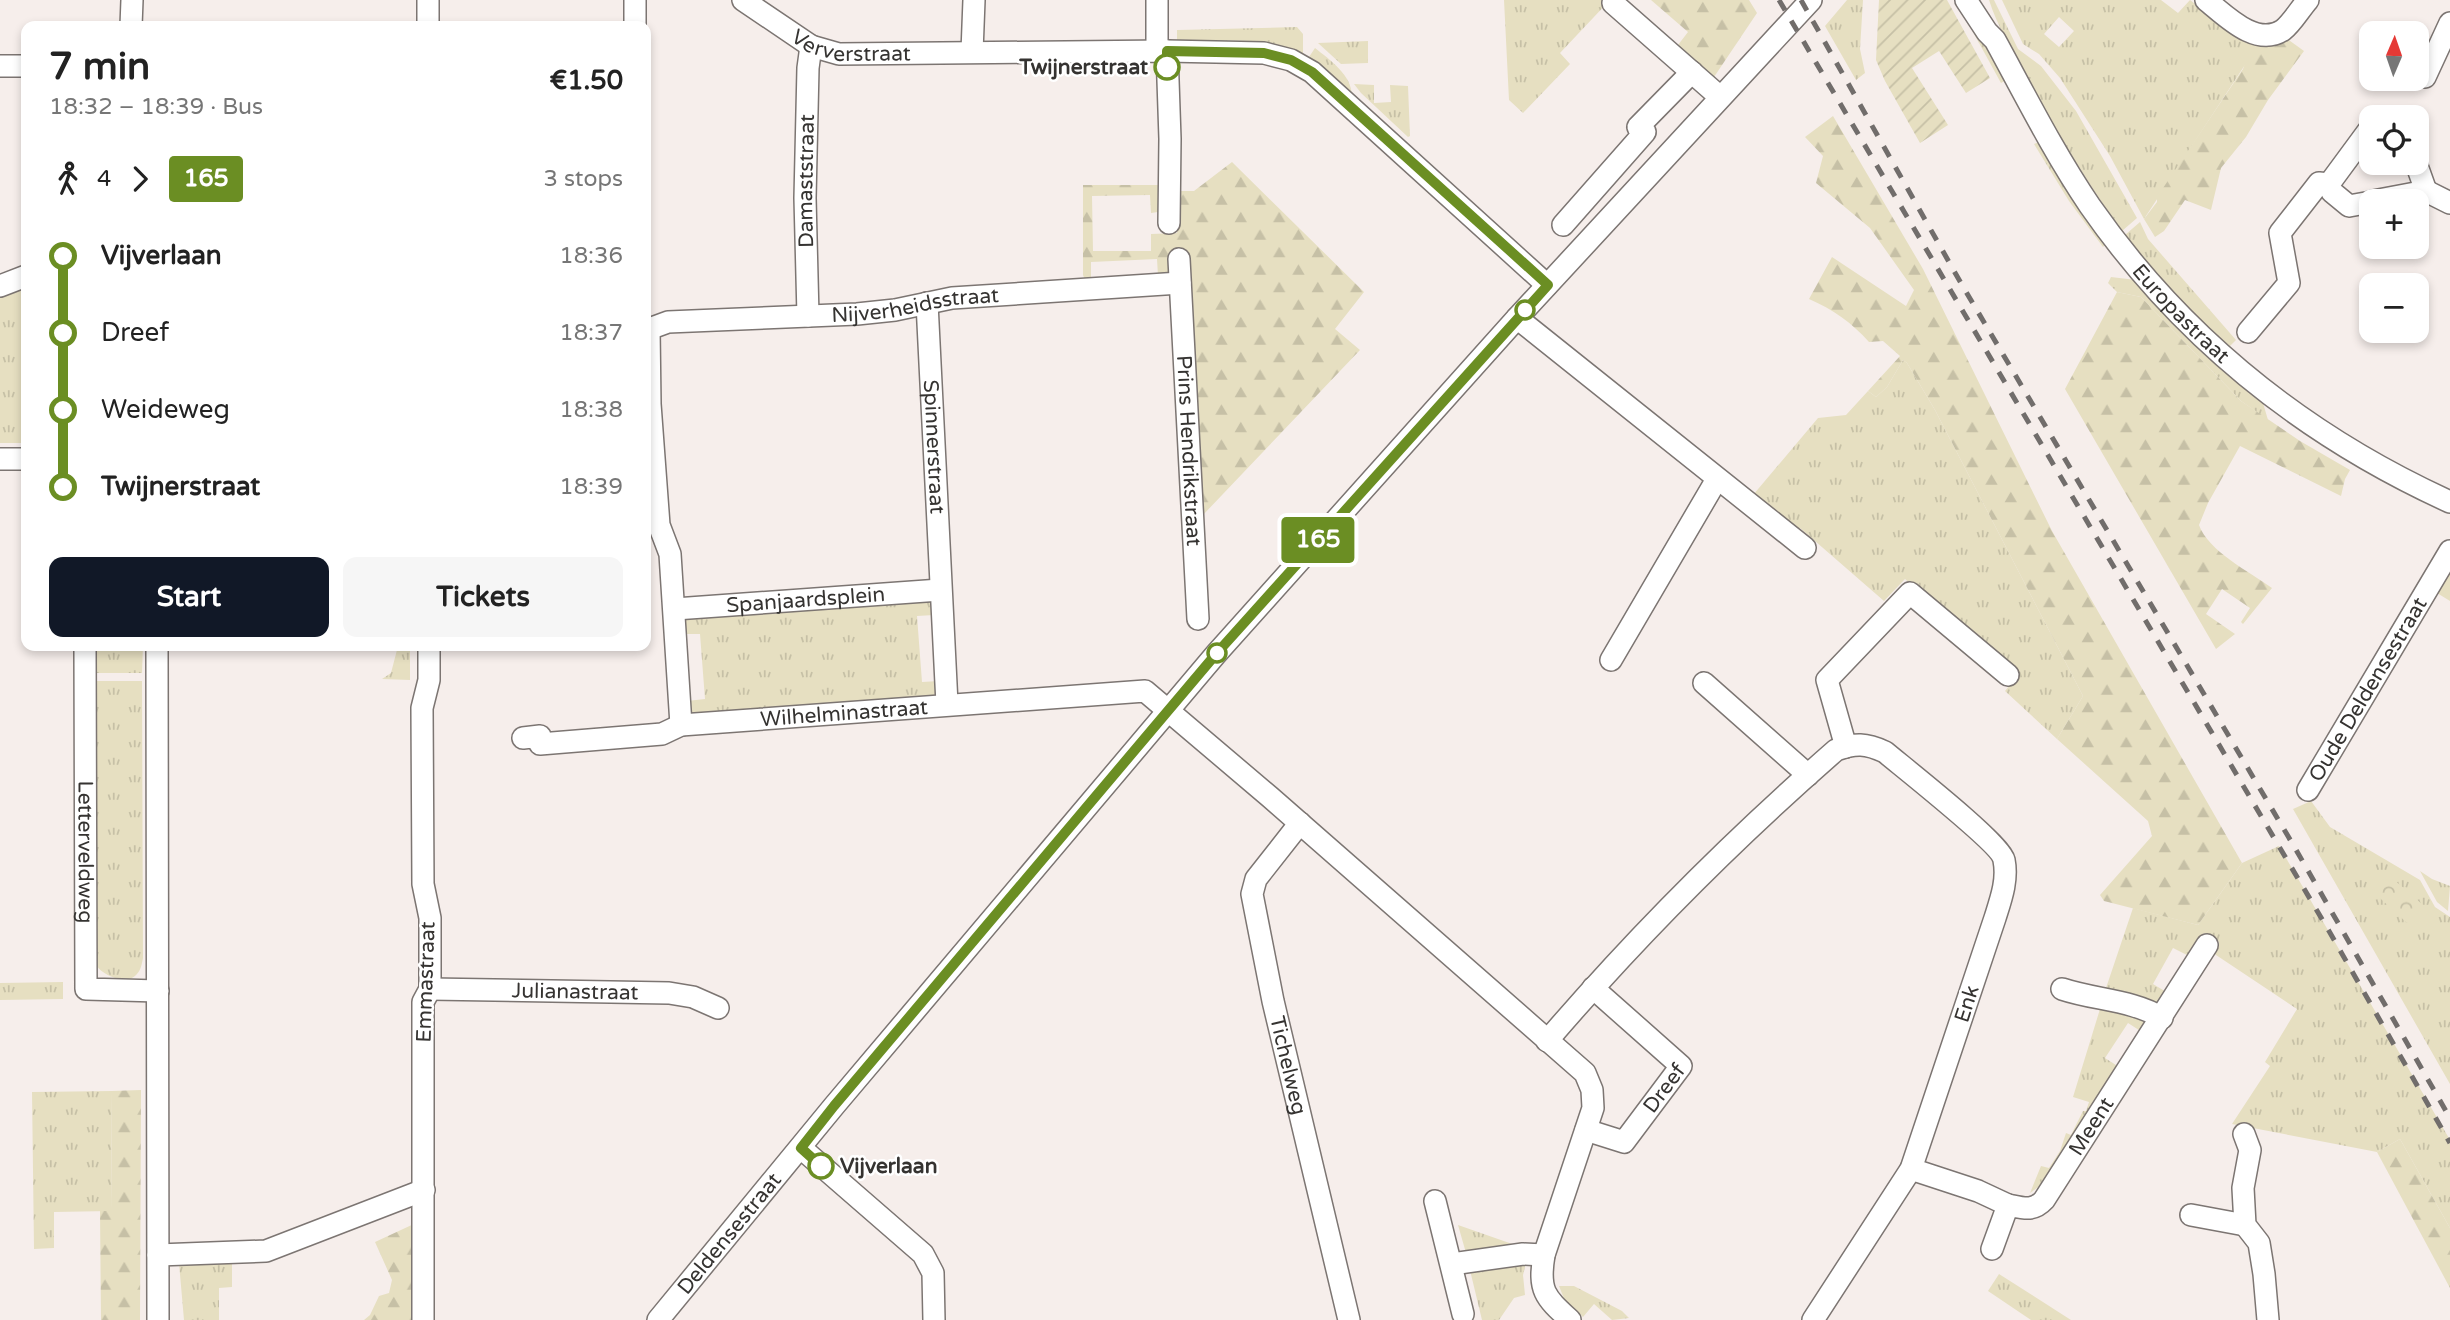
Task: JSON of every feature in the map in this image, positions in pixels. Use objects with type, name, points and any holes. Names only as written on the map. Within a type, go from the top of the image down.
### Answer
[{"type":"street","points":[[131,0],[131,21]]},
{"type":"street","points":[[428,0],[428,21]]},
{"type":"street","points":[[635,0],[635,21]]},
{"type":"street","name":"Ververstraat","points":[[743,0],[811,46],[839,54],[1162,51],[1264,53],[1291,60],[1312,72],[1548,285]]},
{"type":"street","points":[[972,52],[974,0]]},
{"type":"street","points":[[1157,0],[1170,139],[1169,223]]},
{"type":"street","name":"Deldensestraat","points":[[658,1320],[1225,643],[1517,318],[1811,0]]},
{"type":"street","name":"Europastraat","points":[[1966,0],[1995,40]]},
{"type":"street","name":"Europastraat","points":[[1983,0],[1995,40],[2051,143],[2089,204],[2157,292],[2261,390],[2328,437],[2373,464],[2450,502]]},
{"type":"street","points":[[2206,0],[2245,30],[2264,34],[2284,29],[2308,0]]},
{"type":"street","points":[[1613,3],[1720,97]]},
{"type":"street","points":[[2429,69],[2450,23]]},
{"type":"street","name":"Damaststraat","points":[[808,316],[805,198],[808,68],[811,46]]},
{"type":"street","points":[[0,66],[21,65]]},
{"type":"street","points":[[1668,153],[1639,127],[1692,72]]},
{"type":"street","points":[[1563,225],[1645,132]]},
{"type":"street","points":[[2359,142],[2332,176],[2329,184],[2332,192],[2349,206],[2359,204]]},
{"type":"street","points":[[2248,332],[2289,283],[2280,233],[2319,183],[2329,184]]},
{"type":"street","points":[[2429,192],[2450,203]]},
{"type":"street","points":[[1578,207],[1600,228]]},
{"type":"street","name":"Prins Hendrikstraat","points":[[1179,259],[1198,619]]},
{"type":"street","points":[[0,286],[21,278]]},
{"type":"street","name":"Nijverheidsstraat","points":[[651,328],[668,323],[895,310],[952,298],[1180,283]]},
{"type":"street","name":"Spinnerstraat","points":[[927,303],[940,590]]},
{"type":"street","points":[[1517,318],[1805,548]]},
{"type":"street","name":"Nijverheidsstraat","points":[[651,417],[659,525],[670,554],[675,609]]},
{"type":"street","points":[[0,459],[21,459]]},
{"type":"street","points":[[1611,660],[1717,479]]},
{"type":"street","name":"Oude Deldensestraat","points":[[2308,790],[2450,551]]},
{"type":"street","points":[[940,590],[947,704]]},
{"type":"street","name":"Spanjaardsplein","points":[[675,609],[940,590]]},
{"type":"street","points":[[1547,1041],[1593,988],[1708,867],[1836,750],[1846,747],[1827,680],[1910,593],[2008,676]]},
{"type":"street","points":[[675,609],[681,724]]},
{"type":"street","name":"Letterveldweg","points":[[85,651],[86,989],[158,991]]},
{"type":"street","points":[[157,651],[158,1320]]},
{"type":"street","name":"Emmastraat","points":[[423,1320],[423,1002],[430,989],[429,918],[423,884],[422,708],[429,680],[429,651]]},
{"type":"street","points":[[1704,683],[1808,775]]},
{"type":"street","name":"Wilhelminastraat","points":[[523,737],[540,736],[540,744],[662,734],[681,724],[1145,691],[1168,711]]},
{"type":"street","points":[[1168,711],[1585,1073],[1592,1090],[1593,1108],[1544,1255],[1540,1278],[1550,1301],[1570,1320]]},
{"type":"street","name":"Enk","points":[[1814,1320],[1911,1169],[2006,880],[2004,857],[1978,830],[1885,752],[1858,743],[1846,747]]},
{"type":"street","name":"Tichelweg","points":[[1300,823],[1256,879],[1252,894],[1273,1001],[1349,1320]]},
{"type":"street","name":"Meent","points":[[1911,1169],[1978,1191],[2008,1205],[2026,1209],[2037,1208],[2207,945]]},
{"type":"street","name":"Dreef","points":[[1586,1130],[1624,1142],[1681,1066],[1593,988]]},
{"type":"street","name":"Julianastraat","points":[[430,989],[669,993],[693,997],[718,1008]]},
{"type":"street","points":[[2062,989],[2148,1010],[2162,1018]]},
{"type":"street","points":[[2244,1135],[2250,1150],[2243,1188],[2245,1225],[2259,1243],[2268,1320]]},
{"type":"street","points":[[801,1148],[923,1254],[933,1273],[934,1320]]},
{"type":"street","points":[[158,1255],[266,1251],[424,1190]]},
{"type":"street","points":[[1435,1200],[1463,1314]]},
{"type":"street","points":[[1993,1249],[2008,1205]]},
{"type":"street","points":[[2191,1215],[2245,1225]]},
{"type":"street","points":[[1452,1264],[1522,1254],[1544,1255]]},
{"type":"green space","points":[[1504,0],[1610,0],[1560,53],[1570,64],[1523,113],[1509,100]]},
{"type":"green space","points":[[1651,0],[1749,0],[1757,13],[1710,83],[1681,56],[1678,45],[1688,32]]},
{"type":"green space","points":[[1847,0],[1863,0],[1860,49],[1865,73],[1856,80],[1825,26]]},
{"type":"green space","points":[[1879,0],[1947,0],[1990,78],[1966,93],[1939,51],[1912,68],[1948,125],[1920,143],[1876,60]]},
{"type":"green space","points":[[1989,0],[1994,0],[2018,49],[2041,66],[2076,111],[2137,218],[2122,231],[2047,114],[2000,28]]},
{"type":"green space","points":[[2002,0],[2161,0],[2178,13],[2190,0],[2232,33],[2260,42],[2144,219],[2110,156],[2060,78],[2039,54],[2023,44]],"holes":[[[2059,17],[2074,31],[2059,47],[2044,34]]]},
{"type":"green space","points":[[1956,1],[1967,11],[2006,80],[2001,83]]},
{"type":"green space","points":[[1297,27],[1303,34],[1303,54],[1264,42],[1196,41],[1182,44],[1177,40],[1177,30]]},
{"type":"green space","points":[[2286,38],[2304,51],[2268,100],[2246,137],[2221,168],[2211,210],[2185,200],[2164,231],[2155,237],[2144,219],[2243,69],[2246,60],[2260,42]]},
{"type":"green space","points":[[1368,41],[1368,63],[1341,64],[1318,43]]},
{"type":"green space","points":[[1315,48],[1344,75],[1352,96],[1309,57]]},
{"type":"green space","points":[[1354,84],[1374,85],[1374,103],[1391,102],[1390,85],[1408,86],[1410,136],[1408,137]]},
{"type":"green space","points":[[1833,116],[1923,269],[2052,531],[2242,863],[2198,925],[2104,901],[2100,895],[2152,836],[2148,821],[2057,739],[2083,696],[1935,410],[1907,363],[1903,360],[1887,387],[1876,397],[1868,391],[1900,356],[1883,341],[1869,342],[1842,317],[1809,299],[1832,257],[1906,306],[1914,290],[1870,228],[1816,183],[1823,156],[1805,137]]},
{"type":"green space","points":[[2039,142],[2106,244],[2103,247],[2069,201],[2034,144]]},
{"type":"green space","points":[[1232,162],[1364,292],[1335,329],[1360,350],[1203,515],[1185,257],[1171,273],[1158,276],[1157,259],[1091,262],[1091,280],[1085,280],[1083,185],[1161,185],[1161,208],[1158,212],[1151,213],[1150,195],[1092,196],[1093,251],[1151,251],[1151,234],[1177,233],[1177,191],[1194,191]]},
{"type":"green space","points":[[2140,222],[2148,239],[2236,340],[2228,348],[2172,293],[2125,235]]},
{"type":"green space","points":[[2111,277],[2136,280],[2158,307],[2218,366],[2263,403],[2268,420],[2241,401],[2141,297],[2117,292],[2108,283]]},
{"type":"green space","points":[[21,288],[21,443],[0,443],[0,293]]},
{"type":"green space","points":[[2117,292],[2141,297],[2241,401],[2300,441],[2350,470],[2341,496],[2240,446],[2208,503],[2199,525],[2211,544],[2220,552],[2272,588],[2243,624],[2241,622],[2250,608],[2222,589],[2206,614],[2235,634],[2216,649],[2065,389]]},
{"type":"green space","points":[[1903,360],[1935,410],[2083,696],[2057,739],[2005,691],[2019,674],[1905,579],[1884,601],[1800,528],[1792,535],[1748,501],[1818,418],[1846,415],[1868,391],[1876,397],[1887,387]]},
{"type":"green space","points":[[2450,568],[2450,601],[2437,593]]},
{"type":"green space","points":[[929,600],[934,615],[917,616],[922,682],[939,681],[939,687],[933,696],[699,714],[688,709],[687,701],[705,699],[700,634],[682,634],[686,619],[691,613]]},
{"type":"green space","points":[[93,651],[143,651],[142,673],[93,673]]},
{"type":"green space","points":[[397,651],[410,651],[410,680],[382,679],[391,673]]},
{"type":"green space","points":[[94,681],[142,681],[143,958],[138,972],[133,978],[127,979],[109,976],[96,965]]},
{"type":"green space","points":[[2311,801],[2330,827],[2420,880],[2435,907],[2450,917],[2450,1084],[2293,809]]},
{"type":"green space","points":[[2279,846],[2450,1140],[2450,1228],[2400,1139],[2377,1152],[2232,1124],[2270,1066],[2265,1062],[2297,1009],[2213,953],[2219,942],[2204,933],[2189,956],[2173,948],[2153,984],[2168,993],[2162,1003],[2151,1006],[2109,995],[2106,988],[2133,908],[2198,925],[2242,863]]},
{"type":"green space","points":[[2384,871],[2423,905],[2407,923],[2369,888]]},
{"type":"green space","points":[[2420,871],[2450,886],[2448,911],[2437,902]]},
{"type":"green space","points":[[63,982],[63,999],[0,1000],[0,983]]},
{"type":"green space","points":[[2107,1004],[2150,1021],[2142,1032],[2128,1023],[2105,1058],[2119,1067],[2044,1183],[2030,1193],[2041,1166],[2049,1168],[2060,1151],[2066,1133],[2071,1135],[2083,1111],[2086,1111],[2089,1102],[2073,1097],[2100,1009]]},
{"type":"green space","points":[[141,1090],[140,1320],[101,1320],[100,1211],[111,1211],[112,1091]]},
{"type":"green space","points":[[112,1091],[111,1211],[54,1212],[54,1248],[34,1249],[32,1092]]},
{"type":"green space","points":[[2400,1139],[2450,1228],[2450,1288],[2377,1152]]},
{"type":"green space","points":[[416,1223],[416,1320],[364,1320],[370,1315],[379,1296],[389,1293],[392,1280],[375,1242]]},
{"type":"green space","points":[[1458,1225],[1518,1246],[1519,1242],[1530,1246],[1466,1253]]},
{"type":"green space","points":[[232,1262],[232,1287],[219,1288],[219,1320],[184,1320],[179,1263]]},
{"type":"green space","points":[[1526,1263],[1523,1275],[1525,1295],[1514,1298],[1499,1320],[1482,1320],[1469,1266]]},
{"type":"green space","points":[[1999,1274],[2071,1320],[2031,1320],[1988,1291]]},
{"type":"green space","points":[[1559,1286],[1574,1286],[1622,1311],[1629,1318],[1612,1320],[1594,1304],[1583,1317],[1565,1301]]},
{"type":"railway","points":[[1779,0],[2329,931],[2450,1143]]},
{"type":"railway","points":[[1801,0],[1962,285],[2295,848],[2450,1118]]},
{"type":"bus line","name":"165","points":[[821,1166],[801,1148],[834,1106],[1216,654],[1548,285],[1312,72],[1291,60],[1264,53],[1167,51],[1167,67]]},
{"type":"place","name":"Twijnerstraat","points":[[1167,67]]},
{"type":"place","name":"Vijverlaan","points":[[821,1166]]}]
